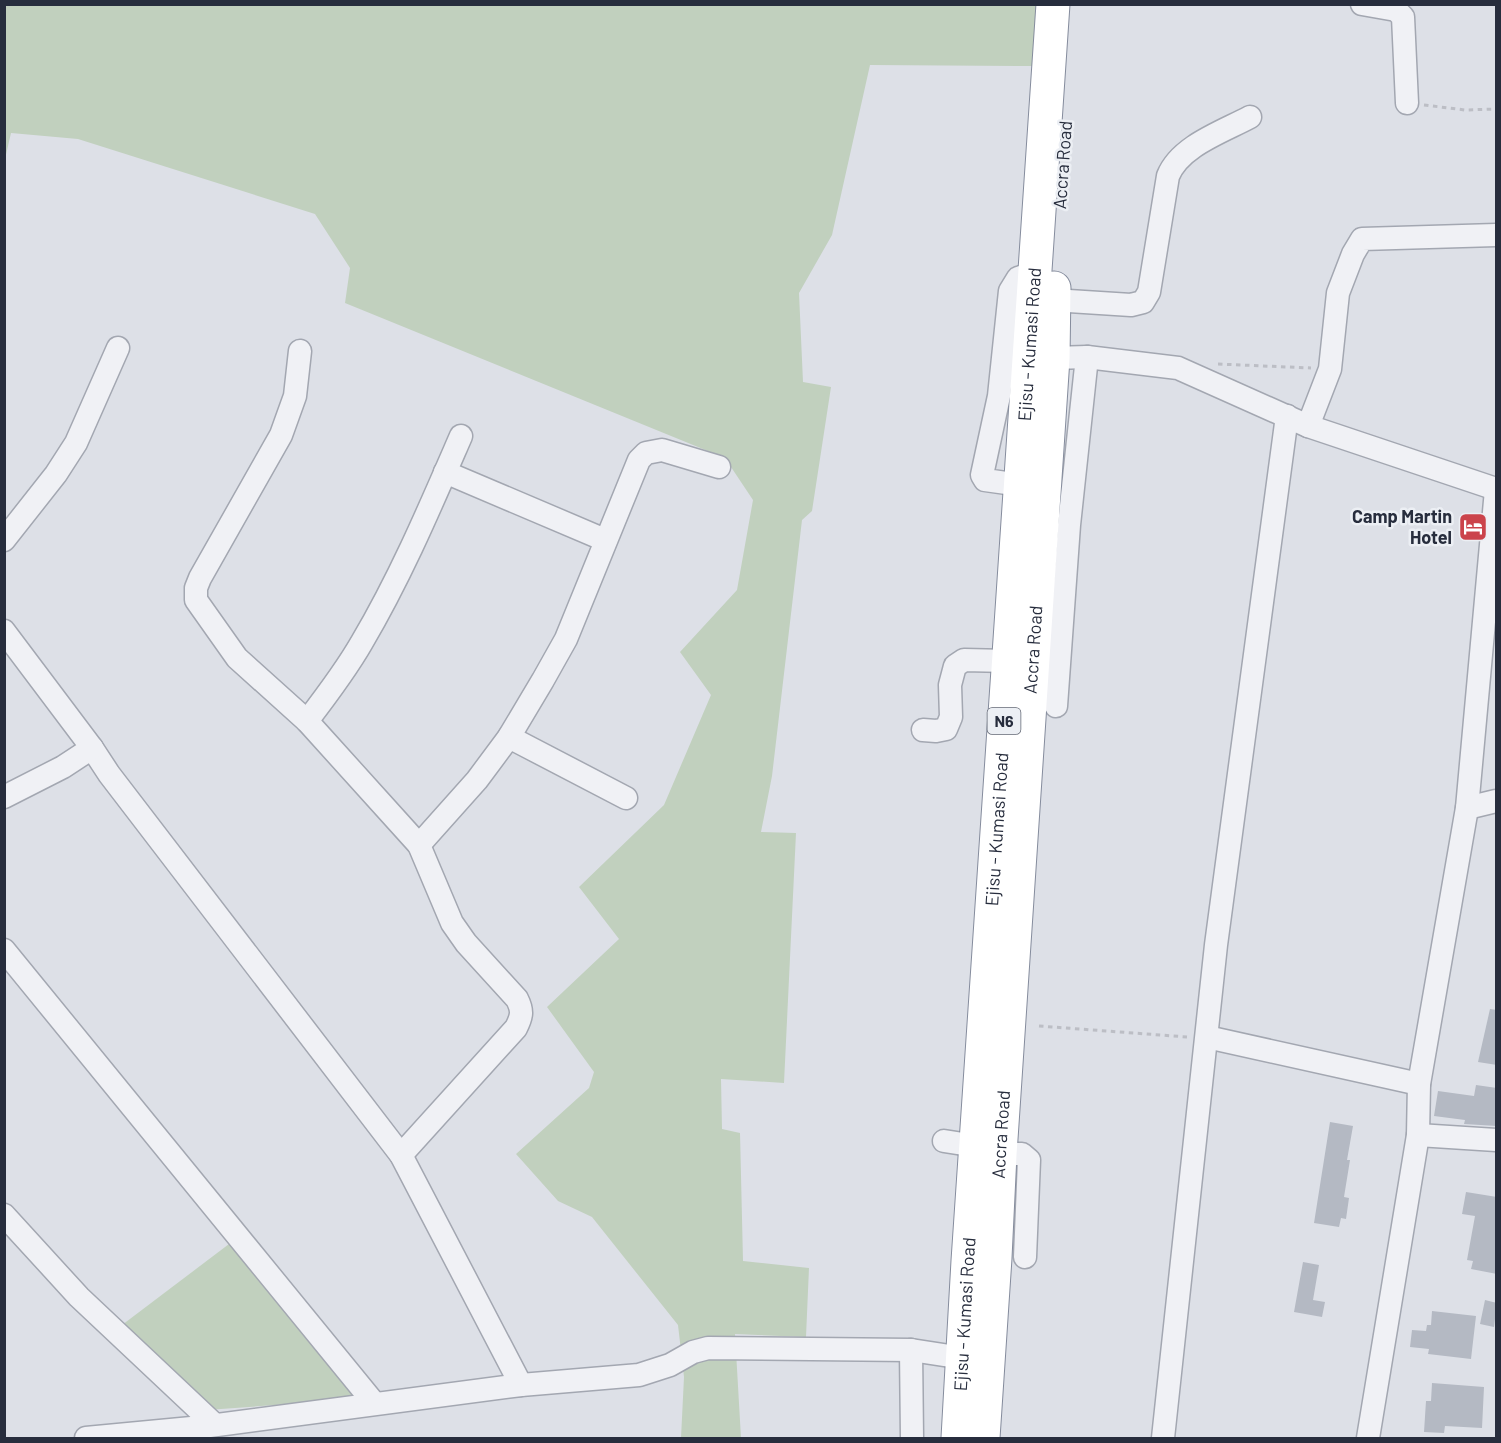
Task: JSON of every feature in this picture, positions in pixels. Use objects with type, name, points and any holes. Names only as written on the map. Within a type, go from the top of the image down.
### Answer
[{"type":"highway","name":"Ejisu - Kumasi Road","points":[[958,1438],[963,1358],[988,1150],[1008,661],[1053,4]]},
{"type":"highway","name":"Accra Road","points":[[983,1438],[995,1269],[988,1150],[1053,358],[1053,300],[1074,4]]},
{"type":"street","points":[[1362,4],[1396,10],[1402,17],[1407,103]]},
{"type":"street","points":[[1053,300],[1131,305],[1143,302],[1149,292],[1168,176],[1173,164],[1184,153],[1250,117]]},
{"type":"street","points":[[1308,426],[1330,369],[1338,293],[1353,254],[1362,239],[1497,235]]},
{"type":"street","points":[[4,540],[56,474],[76,443],[118,348]]},
{"type":"street","points":[[300,351],[295,396],[281,435],[196,588],[196,600],[237,658],[307,721],[419,845],[452,923],[466,943],[517,999],[522,1009],[516,1028],[401,1155]]},
{"type":"street","points":[[1053,358],[1087,357],[1178,368],[1308,426],[1497,490],[1467,808],[1419,1084],[1418,1135],[1368,1438]]},
{"type":"street","points":[[1056,706],[1069,525],[1087,357]]},
{"type":"street","points":[[1162,1438],[1217,933],[1287,416]]},
{"type":"street","points":[[307,721],[335,685],[362,643],[404,566],[461,435]]},
{"type":"street","points":[[419,845],[477,780],[509,737],[566,639],[639,460],[646,453],[662,450],[719,467]]},
{"type":"street","points":[[445,472],[605,540]]},
{"type":"street","points":[[4,631],[109,774],[401,1155],[520,1385]]},
{"type":"street","points":[[923,730],[946,729],[951,717],[950,685],[955,666],[964,660],[1008,661]]},
{"type":"street","points":[[509,737],[626,798]]},
{"type":"street","points":[[4,797],[92,748]]},
{"type":"street","points":[[63,766],[109,774]]},
{"type":"street","points":[[1467,808],[1497,801]]},
{"type":"street","points":[[4,950],[374,1403]]},
{"type":"street","points":[[1207,1036],[1419,1084]]},
{"type":"street","points":[[1418,1135],[1497,1140]]},
{"type":"street","points":[[944,1141],[1022,1154],[1029,1160],[1025,1257]]},
{"type":"street","points":[[4,1215],[206,1430]]},
{"type":"street","points":[[86,1438],[206,1430],[374,1403],[520,1385],[639,1376],[670,1365],[693,1352],[708,1348],[911,1350],[963,1358]]},
{"type":"street","points":[[911,1350],[913,1438]]},
{"type":"path","points":[[1407,103],[1465,110],[1497,109]]},
{"type":"path","points":[[1217,364],[1330,369]]},
{"type":"path","points":[[1039,1026],[1207,1036]]},
{"type":"green space","points":[[5,5],[1037,5],[1033,66],[870,65],[832,235],[799,293],[803,382],[831,387],[812,511],[802,520],[772,776],[761,832],[796,833],[784,1083],[721,1079],[722,1129],[740,1133],[743,1261],[809,1268],[806,1337],[735,1334],[741,1438],[681,1438],[684,1377],[678,1325],[592,1217],[558,1201],[516,1154],[589,1088],[594,1072],[547,1007],[619,939],[579,887],[664,805],[711,695],[680,652],[737,590],[753,500],[725,458],[345,303],[350,268],[315,214],[78,139],[11,133],[5,159]]},
{"type":"green space","points":[[233,1241],[356,1399],[207,1410],[122,1325]]},
{"type":"building","points":[[1490,1009],[1497,1010],[1497,1065],[1478,1062]]},
{"type":"building","points":[[1476,1085],[1497,1088],[1497,1126],[1464,1124],[1465,1120],[1434,1116],[1438,1091],[1474,1096]]},
{"type":"building","points":[[1330,1122],[1353,1126],[1344,1197],[1349,1198],[1346,1219],[1341,1218],[1339,1227],[1314,1223]]},
{"type":"building","points":[[1466,1192],[1497,1197],[1497,1274],[1471,1269],[1473,1261],[1467,1260],[1475,1216],[1462,1214]]},
{"type":"building","points":[[1303,1262],[1319,1265],[1313,1300],[1325,1302],[1322,1317],[1294,1312]]},
{"type":"building","points":[[1485,1300],[1497,1303],[1494,1327],[1480,1324]]},
{"type":"building","points":[[1432,1311],[1476,1316],[1471,1359],[1428,1354],[1429,1349],[1410,1347],[1412,1330],[1426,1331],[1427,1325],[1431,1325]]},
{"type":"building","points":[[1432,1383],[1484,1387],[1482,1428],[1445,1426],[1444,1433],[1424,1432],[1426,1401],[1431,1401]]},
{"type":"place","name":"Camp Martin Hotel","points":[[1473,527]]}]
